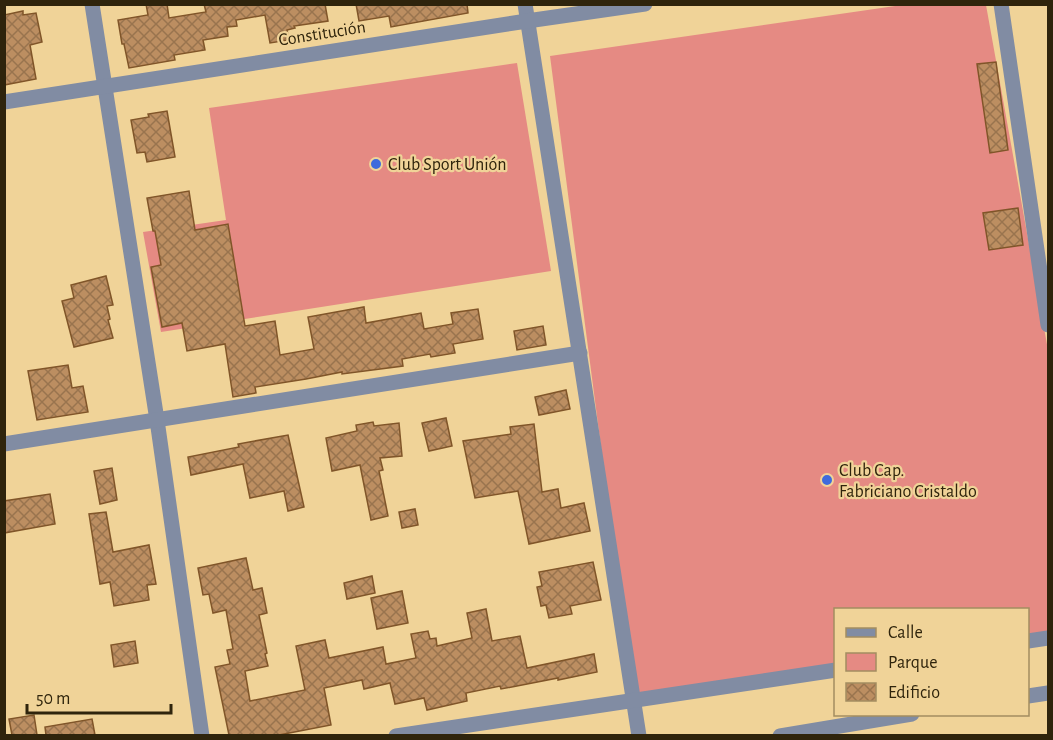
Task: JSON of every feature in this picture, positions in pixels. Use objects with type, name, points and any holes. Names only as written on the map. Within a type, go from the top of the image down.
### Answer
[{"type":"street","points":[[92,4],[158,420],[202,735]]},
{"type":"street","points":[[525,4],[639,735]]},
{"type":"street","name":"Constitución","points":[[4,102],[645,4]]},
{"type":"street","points":[[1001,4],[1046,289],[1048,325]]},
{"type":"street","points":[[4,444],[580,353]]},
{"type":"street","points":[[1029,641],[1048,638]]},
{"type":"street","points":[[396,735],[834,670]]},
{"type":"street","points":[[1029,696],[1048,693]]},
{"type":"street","points":[[780,735],[899,716]]},
{"type":"green space","name":"Club Cap. Fabriciano Cristaldo","points":[[902,5],[986,5],[1048,350],[1048,638],[1029,641],[1029,608],[834,608],[834,670],[634,700],[550,56]]},
{"type":"green space","name":"Club Sport Unión","points":[[517,63],[551,271],[161,332],[143,232],[226,220],[209,108]]},
{"type":"building","points":[[146,4],[167,4],[169,18],[206,12],[204,4],[325,4],[328,21],[294,26],[295,28],[287,30],[289,40],[270,43],[265,15],[236,20],[237,26],[227,27],[228,36],[203,40],[205,50],[174,55],[175,60],[129,68],[118,20],[148,15]]},
{"type":"building","points":[[356,4],[467,4],[468,13],[391,27],[389,16],[359,21]]},
{"type":"building","points":[[23,11],[23,15],[36,13],[42,42],[30,45],[36,79],[4,85],[4,15]]},
{"type":"building","points":[[996,62],[1008,150],[990,153],[977,64]]},
{"type":"building","points":[[167,111],[175,157],[147,162],[145,152],[137,153],[131,120]]},
{"type":"building","points":[[189,191],[195,230],[228,224],[245,326],[275,321],[280,355],[314,349],[308,317],[364,307],[366,323],[421,313],[424,329],[453,324],[451,313],[478,309],[483,339],[453,344],[455,353],[431,357],[430,354],[402,359],[403,366],[342,374],[342,372],[255,387],[256,393],[233,397],[225,344],[187,351],[182,323],[162,327],[151,267],[161,265],[147,198]]},
{"type":"building","points":[[1018,208],[1023,245],[989,250],[983,213]]},
{"type":"building","points":[[106,276],[113,305],[107,306],[113,338],[74,347],[62,301],[74,298],[71,285]]},
{"type":"building","points":[[543,326],[546,345],[517,350],[514,331]]},
{"type":"building","points":[[68,365],[72,388],[83,386],[88,412],[37,420],[28,371]]},
{"type":"building","points":[[566,390],[570,409],[539,415],[535,397]]},
{"type":"building","points":[[446,418],[452,446],[429,451],[422,423]]},
{"type":"building","points":[[373,422],[374,426],[399,423],[402,456],[380,458],[383,470],[379,471],[388,516],[371,520],[360,465],[332,471],[326,438],[357,431],[356,425]]},
{"type":"building","points":[[534,424],[542,492],[558,489],[561,508],[584,503],[590,531],[529,544],[518,491],[475,498],[463,441],[511,434],[510,427]]},
{"type":"building","points":[[288,435],[304,507],[288,511],[284,491],[250,498],[243,464],[191,475],[188,457],[239,447],[238,444]]},
{"type":"building","points":[[112,468],[117,500],[100,504],[94,471]]},
{"type":"building","points":[[50,494],[55,524],[4,533],[4,501]]},
{"type":"building","points":[[415,509],[418,525],[402,528],[399,512]]},
{"type":"building","points":[[106,512],[113,552],[149,545],[156,584],[147,585],[149,600],[114,606],[110,582],[100,584],[89,514]]},
{"type":"building","points":[[246,558],[253,590],[262,588],[267,613],[259,615],[268,666],[245,671],[250,701],[305,690],[296,646],[325,640],[329,658],[383,647],[386,664],[416,658],[411,634],[428,631],[430,639],[436,638],[437,646],[472,638],[467,613],[486,609],[492,641],[520,636],[527,668],[594,654],[597,672],[466,693],[467,701],[427,710],[424,698],[395,704],[390,683],[364,689],[362,680],[324,688],[331,725],[279,735],[229,735],[215,667],[230,664],[227,650],[233,649],[226,610],[213,613],[209,594],[203,595],[198,568]]},
{"type":"building","points":[[593,562],[601,600],[570,606],[572,614],[549,618],[546,605],[541,606],[537,587],[542,586],[539,572]]},
{"type":"building","points":[[372,576],[375,593],[347,599],[344,583]]},
{"type":"building","points":[[402,591],[408,623],[377,629],[371,598]]},
{"type":"building","points":[[135,641],[138,663],[114,667],[111,645]]},
{"type":"building","points":[[34,715],[37,735],[12,735],[9,719]]},
{"type":"building","points":[[92,719],[95,735],[46,735],[45,727]]},
{"type":"place","name":"Club Sport Unión","points":[[376,164]]},
{"type":"place","name":"Club Cap. Fabriciano Cristaldo","points":[[827,480]]}]
